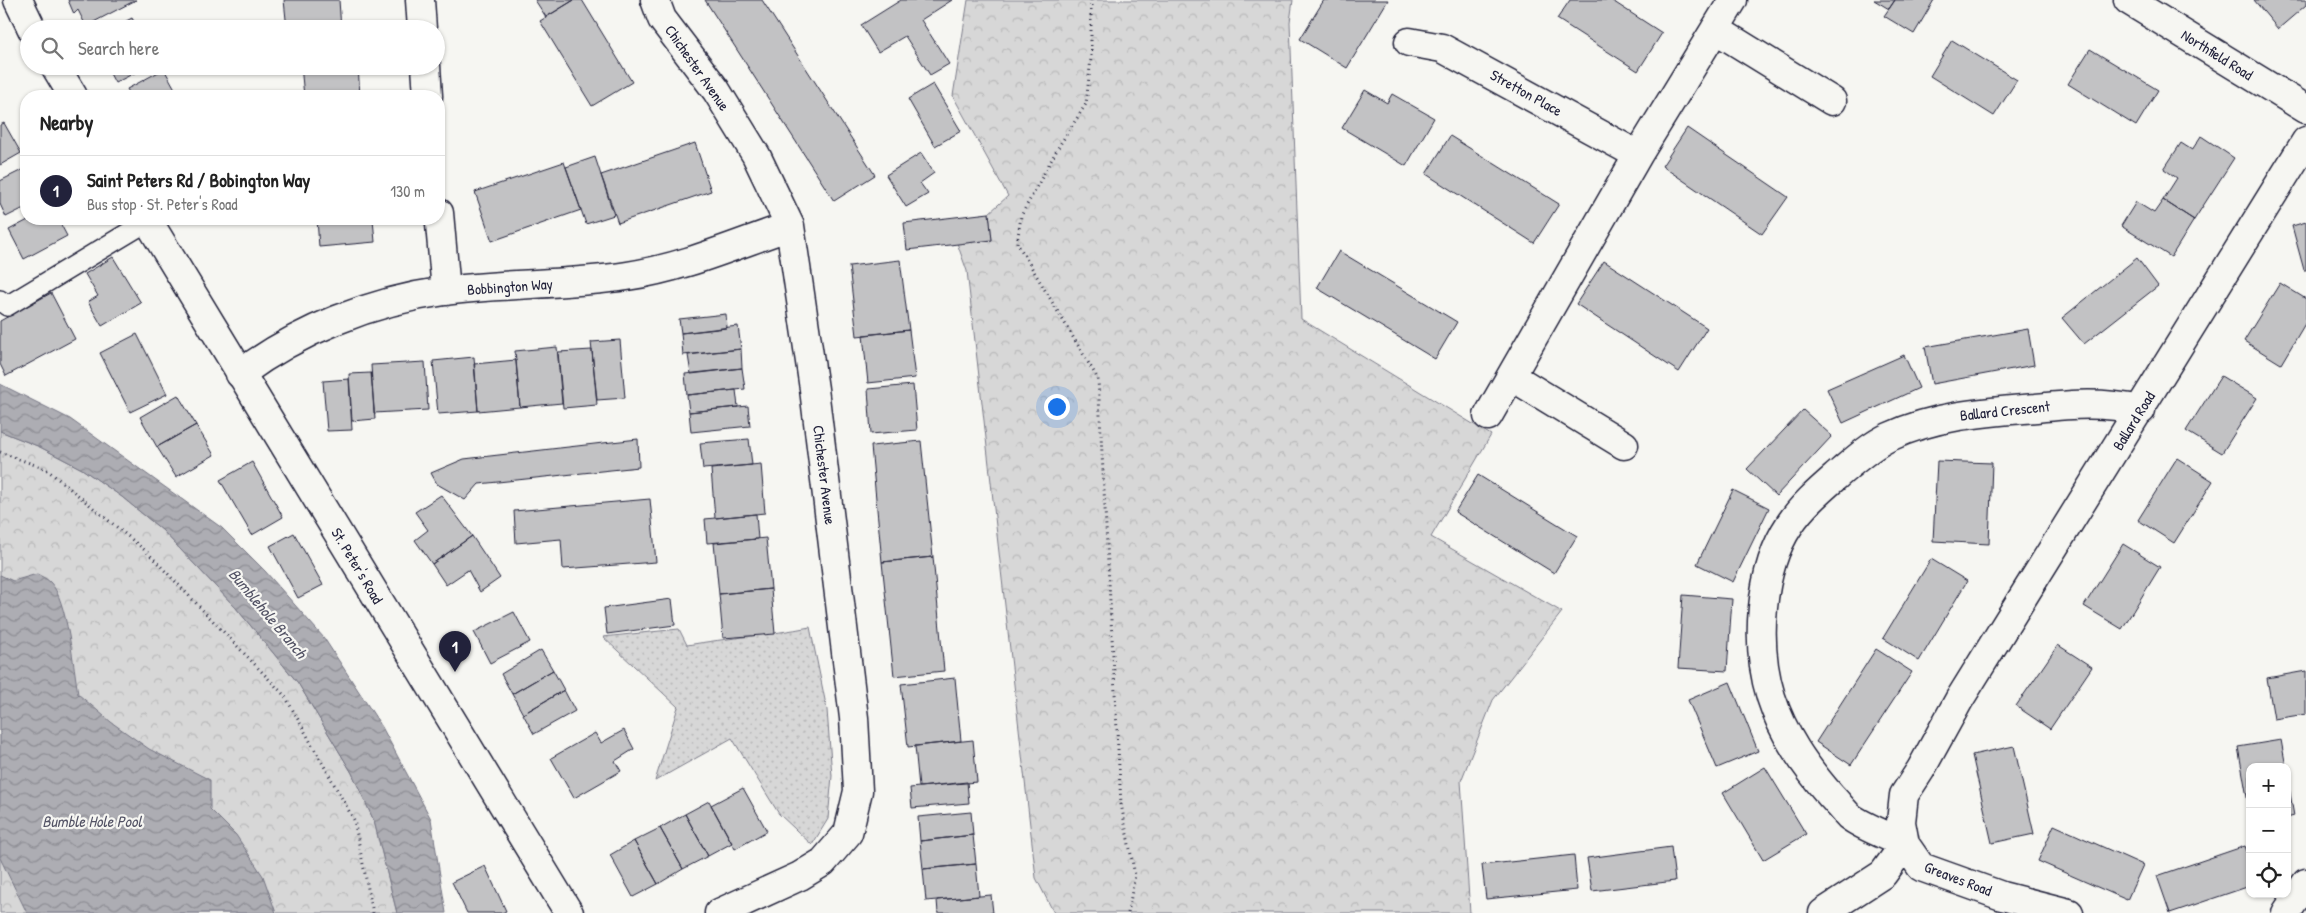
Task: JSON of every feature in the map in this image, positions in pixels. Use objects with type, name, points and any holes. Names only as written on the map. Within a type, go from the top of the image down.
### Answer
[{"type":"street","points":[[18,0],[28,20]]},
{"type":"street","points":[[420,0],[421,20]]},
{"type":"street","name":"Chichester Avenue","points":[[655,0],[662,19],[716,90],[756,155],[790,226],[814,389],[853,709],[858,791],[848,833],[823,862],[786,883],[719,913]]},
{"type":"street","points":[[1488,416],[1638,155],[1733,0]]},
{"type":"street","name":"Northfield Road","points":[[2128,0],[2306,109]]},
{"type":"street","points":[[1715,30],[1832,100]]},
{"type":"street","name":"Stretton Place","points":[[1409,42],[1442,48],[1638,155]]},
{"type":"street","points":[[60,75],[69,90]]},
{"type":"street","points":[[427,75],[428,90]]},
{"type":"street","name":"Ballard Road","points":[[1905,844],[1901,822],[1904,795],[1921,769],[1959,700],[2141,410],[2306,141]]},
{"type":"street","name":"St. Peter's Road","points":[[150,225],[569,913]]},
{"type":"street","points":[[440,225],[446,291]]},
{"type":"street","name":"Bobbington Way","points":[[240,374],[264,356],[337,319],[399,300],[446,291],[585,282],[630,276],[680,264],[790,226]]},
{"type":"street","points":[[1511,376],[1624,445]]},
{"type":"street","name":"Ballard Crescent","points":[[1905,844],[1850,816],[1821,785],[1796,753],[1777,714],[1765,676],[1762,638],[1763,600],[1776,553],[1790,524],[1823,488],[1857,459],[1887,438],[1923,424],[1988,410],[2069,404],[2092,403],[2141,410]]},
{"type":"street","points":[[1822,913],[1883,874],[1905,844]]},
{"type":"street","name":"Greaves Road","points":[[1905,844],[1921,867],[2002,896],[2069,913]]},
{"type":"street","points":[[2286,913],[2306,883]]},
{"type":"lane","points":[[0,300],[7,306],[139,225]]},
{"type":"path","points":[[1091,0],[1091,58],[1086,104],[1059,146],[1021,216],[1018,243],[1098,380],[1121,804],[1135,875],[1128,913]]},
{"type":"path","points":[[0,452],[46,469],[147,552],[286,696],[354,820],[373,913]]},
{"type":"green space","points":[[968,0],[1293,0],[1290,22],[1301,319],[1491,435],[1431,537],[1562,612],[1493,700],[1461,781],[1470,913],[1054,913],[1036,878],[967,271],[957,243],[992,240],[989,213],[1008,196],[953,96]]},
{"type":"green space","points":[[0,431],[40,447],[82,469],[122,497],[162,530],[236,608],[298,683],[352,773],[374,821],[397,913],[0,913]]},
{"type":"green space","points":[[810,627],[827,710],[832,776],[828,819],[812,845],[779,814],[732,738],[655,781],[678,707],[603,637],[679,629],[687,645]]},
{"type":"water","name":"Bumblehole Branch","points":[[0,384],[70,419],[222,528],[265,571],[324,638],[382,727],[431,819],[446,913],[397,913],[374,821],[352,773],[298,683],[236,608],[162,530],[122,497],[82,469],[40,447],[0,431]]},
{"type":"water","name":"Bumble Hole Pool","points":[[37,574],[50,582],[56,590],[61,603],[69,635],[78,694],[111,722],[149,749],[210,780],[210,809],[236,835],[263,876],[276,913],[27,913],[0,858],[0,575],[13,581]]},
{"type":"building","points":[[68,0],[136,0],[98,20],[83,20],[78,10],[74,14]]},
{"type":"building","points":[[284,0],[339,0],[340,20],[286,20]]},
{"type":"building","points":[[535,0],[574,0],[546,17]]},
{"type":"building","points":[[574,0],[582,0],[632,82],[592,106],[540,21]]},
{"type":"building","points":[[705,0],[762,0],[875,175],[834,201]]},
{"type":"building","points":[[901,0],[952,0],[921,20],[949,64],[930,75],[905,36],[878,52],[861,25]]},
{"type":"building","points":[[1324,0],[1388,0],[1347,68],[1300,39]]},
{"type":"building","points":[[1570,0],[1611,0],[1662,33],[1638,71],[1557,19]]},
{"type":"building","points":[[1874,0],[1895,0],[1889,9]]},
{"type":"building","points":[[1895,0],[1934,0],[1914,34],[1884,16]]},
{"type":"building","points":[[2254,0],[2306,0],[2306,5],[2278,29]]},
{"type":"building","points":[[1952,40],[2017,80],[1994,116],[1930,76]]},
{"type":"building","points":[[2090,49],[2158,90],[2136,126],[2068,84]]},
{"type":"building","points":[[111,75],[131,75],[115,83]]},
{"type":"building","points":[[153,75],[167,75],[176,90],[128,90]]},
{"type":"building","points":[[302,75],[359,75],[360,90],[303,90]]},
{"type":"building","points":[[933,84],[961,131],[935,146],[908,99]]},
{"type":"building","points":[[1365,90],[1387,103],[1392,94],[1434,118],[1406,166],[1342,128]]},
{"type":"building","points":[[4,123],[20,154],[0,165],[0,125]]},
{"type":"building","points":[[1687,128],[1788,197],[1762,234],[1662,166]]},
{"type":"building","points":[[1450,136],[1559,204],[1534,243],[1426,174]]},
{"type":"building","points":[[2201,136],[2234,158],[2194,220],[2163,200],[2177,178],[2164,169],[2181,143],[2192,150]]},
{"type":"building","points":[[695,143],[711,191],[618,223],[601,175]]},
{"type":"building","points":[[921,153],[934,173],[920,183],[928,194],[906,207],[886,175]]},
{"type":"building","points":[[595,157],[614,215],[586,224],[566,167]]},
{"type":"building","points":[[564,162],[581,210],[492,241],[475,192]]},
{"type":"building","points":[[20,171],[20,210],[6,217],[0,204],[0,181]]},
{"type":"building","points":[[2163,200],[2194,220],[2171,257],[2121,226],[2136,202],[2154,213]]},
{"type":"building","points":[[989,213],[992,240],[907,250],[904,223]]},
{"type":"building","points":[[2306,222],[2306,270],[2304,270],[2292,226]]},
{"type":"building","points":[[20,224],[61,225],[67,236],[24,259],[9,230]]},
{"type":"building","points":[[317,225],[374,225],[375,242],[319,247]]},
{"type":"building","points":[[1339,251],[1457,322],[1435,359],[1317,288]]},
{"type":"building","points":[[113,257],[141,303],[102,326],[88,302],[98,296],[85,274]]},
{"type":"building","points":[[2137,258],[2158,286],[2084,344],[2062,318]]},
{"type":"building","points":[[900,260],[909,330],[857,336],[849,266]]},
{"type":"building","points":[[1604,261],[1707,328],[1679,372],[1576,304]]},
{"type":"building","points":[[2280,283],[2306,299],[2306,322],[2281,364],[2244,341]]},
{"type":"building","points":[[51,293],[75,339],[6,376],[0,364],[0,321]]},
{"type":"building","points":[[726,314],[727,328],[681,333],[679,319]]},
{"type":"building","points":[[738,326],[741,349],[683,355],[681,333]]},
{"type":"building","points":[[2028,329],[2034,365],[1932,384],[1925,347]]},
{"type":"building","points":[[909,330],[915,378],[868,383],[863,335]]},
{"type":"building","points":[[137,334],[167,394],[130,412],[100,353]]},
{"type":"building","points":[[620,340],[625,398],[597,400],[591,342]]},
{"type":"building","points":[[557,347],[562,403],[520,407],[515,351]]},
{"type":"building","points":[[741,349],[742,368],[691,374],[688,355]]},
{"type":"building","points":[[592,350],[597,405],[563,408],[558,352]]},
{"type":"building","points":[[1904,355],[1919,388],[1843,423],[1827,389]]},
{"type":"building","points":[[474,357],[478,411],[438,414],[433,361]]},
{"type":"building","points":[[516,360],[520,407],[478,411],[474,364]]},
{"type":"building","points":[[425,362],[428,410],[374,413],[371,365]]},
{"type":"building","points":[[742,368],[745,389],[687,395],[685,374]]},
{"type":"building","points":[[371,373],[375,419],[352,421],[349,374]]},
{"type":"building","points":[[2221,376],[2257,398],[2222,453],[2186,431]]},
{"type":"building","points":[[349,379],[352,430],[327,431],[323,381]]},
{"type":"building","points":[[913,385],[917,430],[871,434],[868,389]]},
{"type":"building","points":[[736,390],[738,407],[689,412],[687,395]]},
{"type":"building","points":[[178,395],[196,425],[157,447],[140,417]]},
{"type":"building","points":[[748,406],[750,426],[691,432],[689,412]]},
{"type":"building","points":[[1803,410],[1832,436],[1776,496],[1747,469]]},
{"type":"building","points":[[196,425],[214,455],[176,477],[157,447]]},
{"type":"building","points":[[638,439],[639,467],[479,484],[465,500],[437,484],[431,473],[464,459]]},
{"type":"building","points":[[749,439],[752,465],[703,469],[700,443]]},
{"type":"building","points":[[921,441],[933,557],[882,562],[871,446]]},
{"type":"building","points":[[2177,458],[2213,481],[2174,543],[2138,520]]},
{"type":"building","points":[[1937,461],[1992,463],[1989,544],[1933,541]]},
{"type":"building","points":[[252,462],[283,517],[252,535],[220,480]]},
{"type":"building","points":[[761,464],[765,513],[715,518],[711,469]]},
{"type":"building","points":[[1478,475],[1577,536],[1554,573],[1455,512]]},
{"type":"building","points":[[1733,490],[1769,508],[1733,582],[1697,564]]},
{"type":"building","points":[[441,495],[472,536],[432,564],[415,540],[428,530],[415,512]]},
{"type":"building","points":[[650,499],[656,562],[563,569],[561,539],[516,543],[514,511]]},
{"type":"building","points":[[756,514],[758,539],[707,543],[705,519]]},
{"type":"building","points":[[294,533],[323,585],[298,598],[270,546]]},
{"type":"building","points":[[472,536],[500,578],[480,592],[468,570],[446,585],[432,564]]},
{"type":"building","points":[[766,538],[771,589],[719,594],[714,543]]},
{"type":"building","points":[[2123,544],[2160,567],[2122,629],[2084,606]]},
{"type":"building","points":[[933,557],[944,671],[894,676],[882,562]]},
{"type":"building","points":[[1931,559],[1967,581],[1919,661],[1883,638]]},
{"type":"building","points":[[771,589],[775,634],[723,638],[719,594]]},
{"type":"building","points":[[1683,595],[1732,599],[1727,671],[1678,668]]},
{"type":"building","points":[[672,599],[675,625],[607,634],[604,608]]},
{"type":"building","points":[[514,612],[530,642],[490,663],[474,632]]},
{"type":"building","points":[[2058,645],[2092,667],[2050,729],[2016,706]]},
{"type":"building","points":[[1876,649],[1912,672],[1851,765],[1816,742]]},
{"type":"building","points":[[541,650],[553,670],[512,694],[501,674]]},
{"type":"building","points":[[553,670],[564,690],[523,714],[512,694]]},
{"type":"building","points":[[2306,671],[2306,714],[2274,719],[2267,678]]},
{"type":"building","points":[[955,678],[961,741],[908,747],[901,684]]},
{"type":"building","points":[[1730,682],[1758,751],[1717,768],[1688,700]]},
{"type":"building","points":[[564,690],[575,711],[534,734],[523,714]]},
{"type":"building","points":[[624,730],[634,749],[615,761],[621,771],[574,798],[551,758],[595,733],[601,743]]},
{"type":"building","points":[[973,740],[977,782],[919,787],[915,746]]},
{"type":"building","points":[[2281,740],[2285,763],[2246,763],[2246,792],[2238,747]]},
{"type":"building","points":[[2014,746],[2034,834],[1992,843],[1972,755]]},
{"type":"building","points":[[1765,767],[1806,834],[1763,860],[1723,793]]},
{"type":"building","points":[[967,782],[969,803],[912,808],[910,788]]},
{"type":"building","points":[[743,788],[767,831],[735,849],[711,805]]},
{"type":"building","points":[[2291,799],[2294,816],[2291,817]]},
{"type":"building","points":[[709,801],[732,843],[708,856],[685,814]]},
{"type":"building","points":[[971,812],[973,835],[920,841],[918,817]]},
{"type":"building","points":[[685,814],[708,856],[683,869],[660,828]]},
{"type":"building","points":[[2054,825],[2143,865],[2127,900],[2038,861]]},
{"type":"building","points":[[660,828],[683,869],[658,884],[634,841]]},
{"type":"building","points":[[973,835],[976,864],[923,869],[920,841]]},
{"type":"building","points":[[634,841],[658,884],[633,897],[610,855]]},
{"type":"building","points":[[2245,846],[2246,849],[2246,887],[2170,913],[2157,876]]},
{"type":"building","points":[[1671,847],[1675,881],[1592,891],[1587,858]]},
{"type":"building","points":[[1574,855],[1577,890],[1486,899],[1482,865]]},
{"type":"building","points":[[976,864],[979,896],[926,901],[923,869]]},
{"type":"building","points":[[485,866],[506,911],[502,913],[467,913],[452,882]]},
{"type":"building","points":[[991,895],[993,913],[938,913],[937,900]]},
{"type":"place","name":"Saint Peters Rd / Bobington Way","points":[[455,672]]}]
